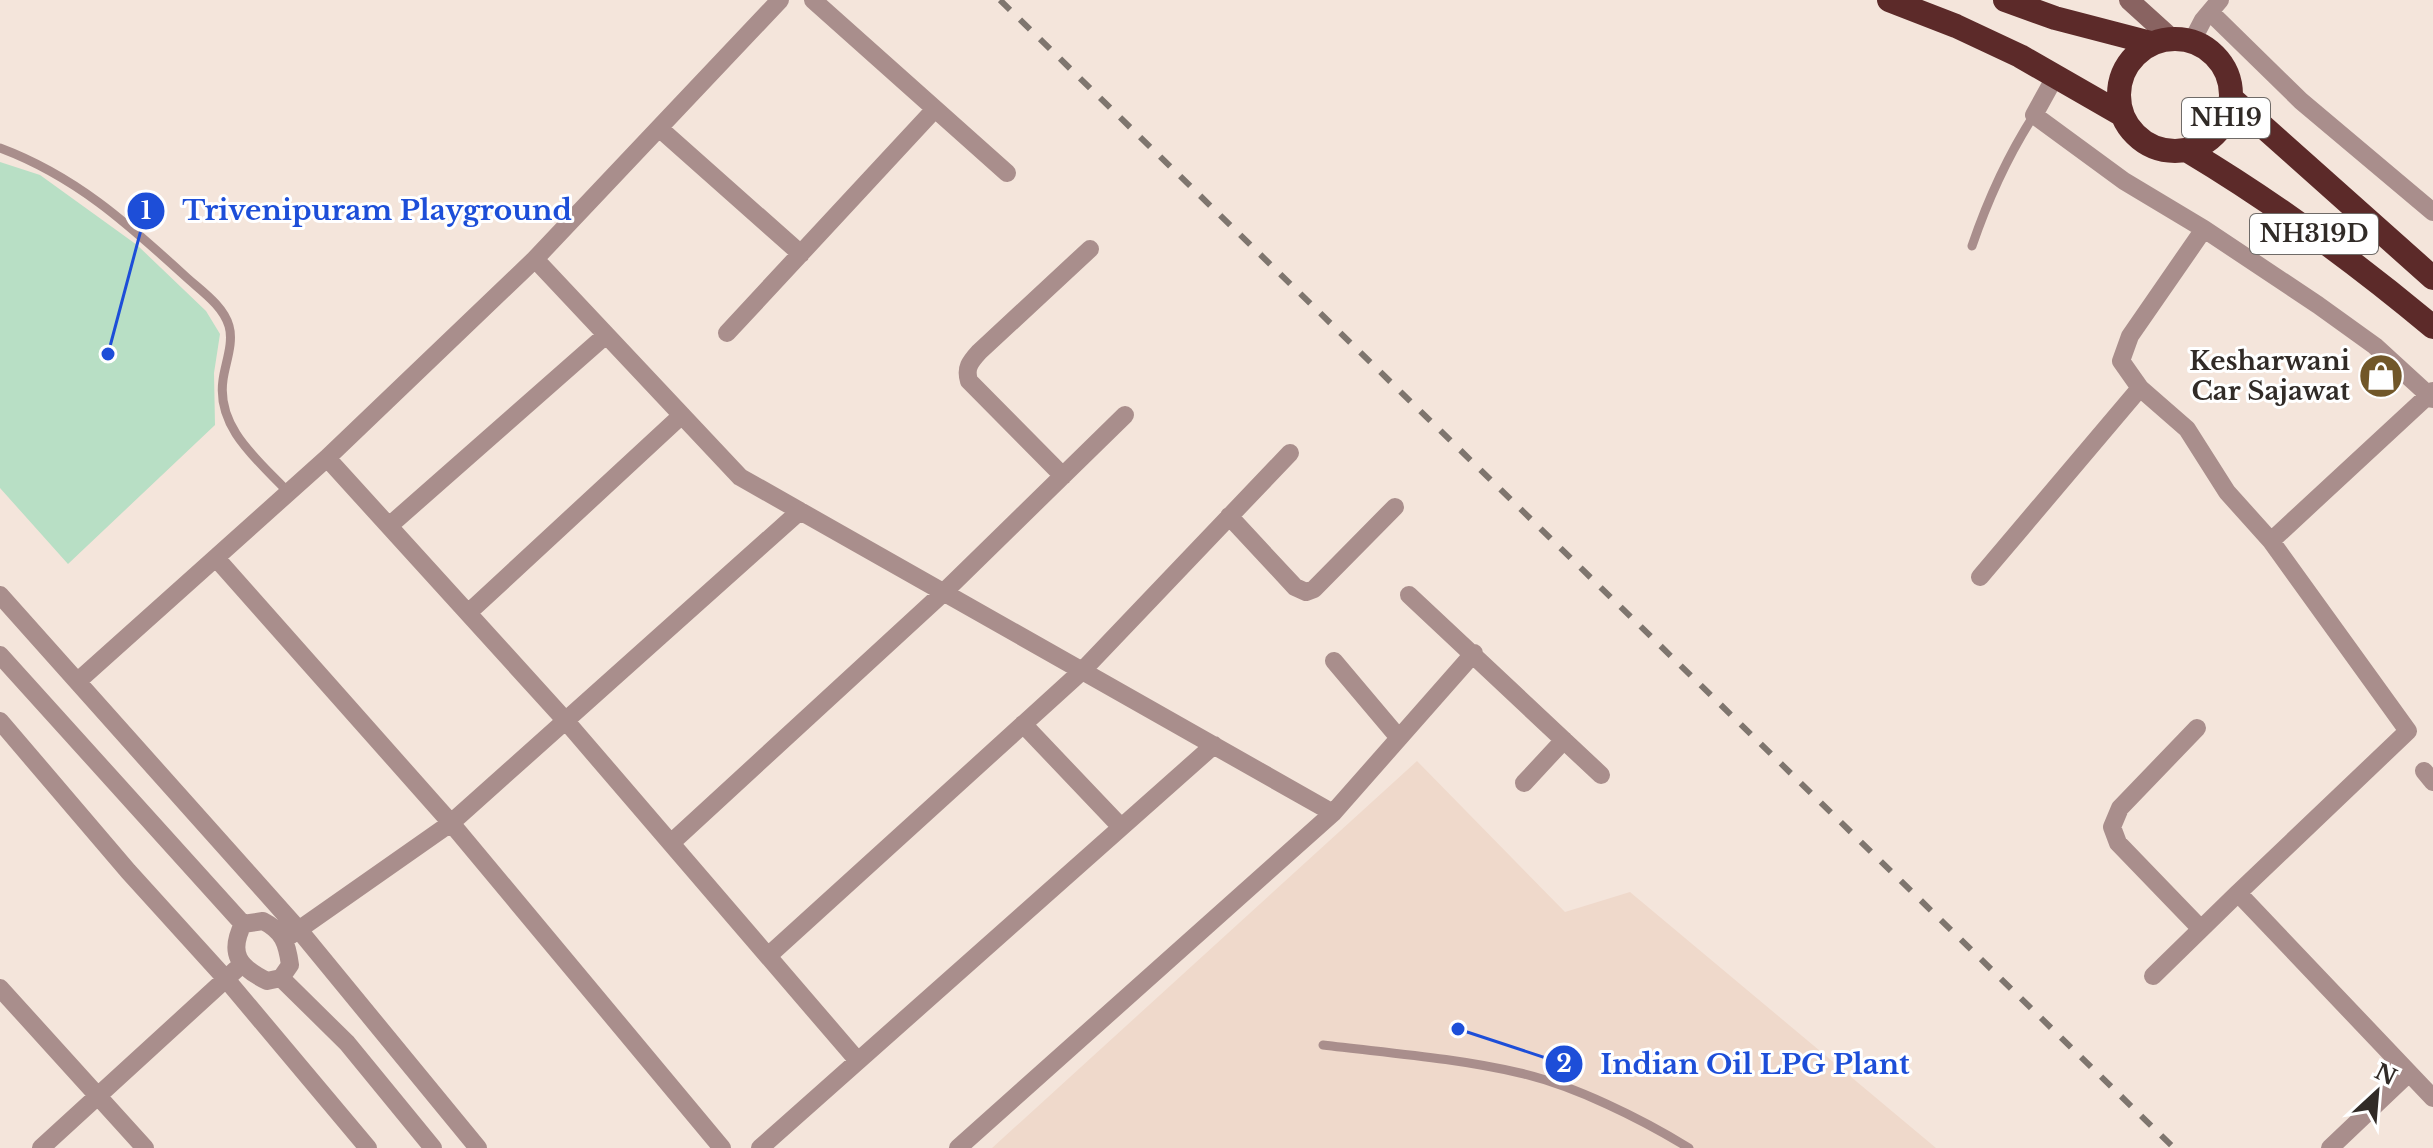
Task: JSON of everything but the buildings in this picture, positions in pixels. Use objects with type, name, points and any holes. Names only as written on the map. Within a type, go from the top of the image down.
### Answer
[{"type":"highway","points":[[1889,0],[1956,26],[2020,56],[2121,114]]},
{"type":"highway","points":[[2005,0],[2055,18],[2172,41]]},
{"type":"highway","points":[[2121,114],[2118,93],[2122,73],[2134,55],[2172,41]]},
{"type":"highway","name":"NH19","points":[[2121,114],[2131,132],[2147,145],[2167,152],[2188,151],[2207,143],[2222,127],[2231,98],[2231,87],[2224,68],[2211,52],[2172,41]]},
{"type":"highway","name":"NH319D","points":[[2231,98],[2433,278]]},
{"type":"highway","name":"NH319D","points":[[2188,151],[2255,191],[2340,252],[2433,327]]},
{"type":"street","points":[[78,681],[327,458],[535,259],[780,0]]},
{"type":"street","points":[[813,0],[1007,173]]},
{"type":"street","points":[[2129,0],[2172,41],[2215,6],[2301,101],[2433,212]]},
{"type":"street","points":[[2055,77],[2034,115],[2124,181],[2204,229],[2363,338],[2431,395],[2271,541]]},
{"type":"street","points":[[727,333],[935,109]]},
{"type":"street","points":[[659,128],[801,254]]},
{"type":"street","points":[[2153,976],[2408,731],[2271,541],[2227,492],[2187,429],[2140,388],[2121,361],[2123,349],[2204,229]]},
{"type":"street","points":[[1063,476],[969,381],[967,367],[979,352],[1090,249]]},
{"type":"street","points":[[535,259],[740,477],[1333,813]]},
{"type":"street","points":[[389,526],[606,335]]},
{"type":"street","points":[[1980,577],[2140,388]]},
{"type":"street","points":[[468,613],[682,415]]},
{"type":"street","points":[[671,843],[944,592],[1125,415]]},
{"type":"street","points":[[768,956],[1083,670],[1290,453]]},
{"type":"street","points":[[327,458],[565,720],[858,1061]]},
{"type":"street","points":[[1229,516],[1295,587],[1306,592],[1314,589],[1395,507]]},
{"type":"street","points":[[292,935],[451,823],[800,511]]},
{"type":"street","points":[[216,558],[451,823],[722,1148]]},
{"type":"street","points":[[0,595],[78,681],[292,935],[478,1148]]},
{"type":"street","points":[[1409,595],[1601,775]]},
{"type":"street","points":[[958,1148],[1333,813],[1474,653]]},
{"type":"street","points":[[0,655],[243,924]]},
{"type":"street","points":[[1334,661],[1399,738]]},
{"type":"street","points":[[0,721],[128,871],[226,979],[368,1148]]},
{"type":"street","points":[[1023,724],[1121,827]]},
{"type":"street","points":[[2197,728],[2120,808],[2112,827],[2118,843],[2201,929]]},
{"type":"street","points":[[1524,783],[1564,740]]},
{"type":"street","points":[[760,1148],[1214,745]]},
{"type":"street","points":[[2238,893],[2433,1098]]},
{"type":"street","points":[[243,924],[263,921],[292,935]]},
{"type":"street","points":[[243,924],[236,938],[241,965],[267,981],[281,978],[290,965],[292,935]]},
{"type":"street","points":[[41,1148],[241,965]]},
{"type":"street","points":[[281,978],[347,1043],[433,1148]]},
{"type":"street","points":[[0,988],[145,1148]]},
{"type":"street","points":[[2330,1148],[2409,1073]]},
{"type":"lane","points":[[1972,246],[1987,201],[2011,150],[2034,115]]},
{"type":"lane","points":[[0,148],[36,161],[86,191],[138,233],[221,310],[230,328],[222,384],[226,417],[250,452],[289,493]]},
{"type":"lane","points":[[1323,1045],[1522,1073],[1619,1109],[1689,1148]]},
{"type":"shaded area","points":[[1417,761],[1565,912],[1630,892],[1936,1148],[992,1148]]},
{"type":"green space","points":[[0,162],[40,175],[137,245],[206,311],[220,334],[214,373],[215,425],[68,564],[0,488]]},
{"type":"railway","points":[[1000,0],[2174,1148]]},
{"type":"place","name":"Trivenipuram Playground","points":[[108,354]]},
{"type":"place","name":"Kesharwani Car Sajawat","points":[[2381,376]]},
{"type":"place","name":"Indian Oil LPG Plant","points":[[1458,1029]]}]
